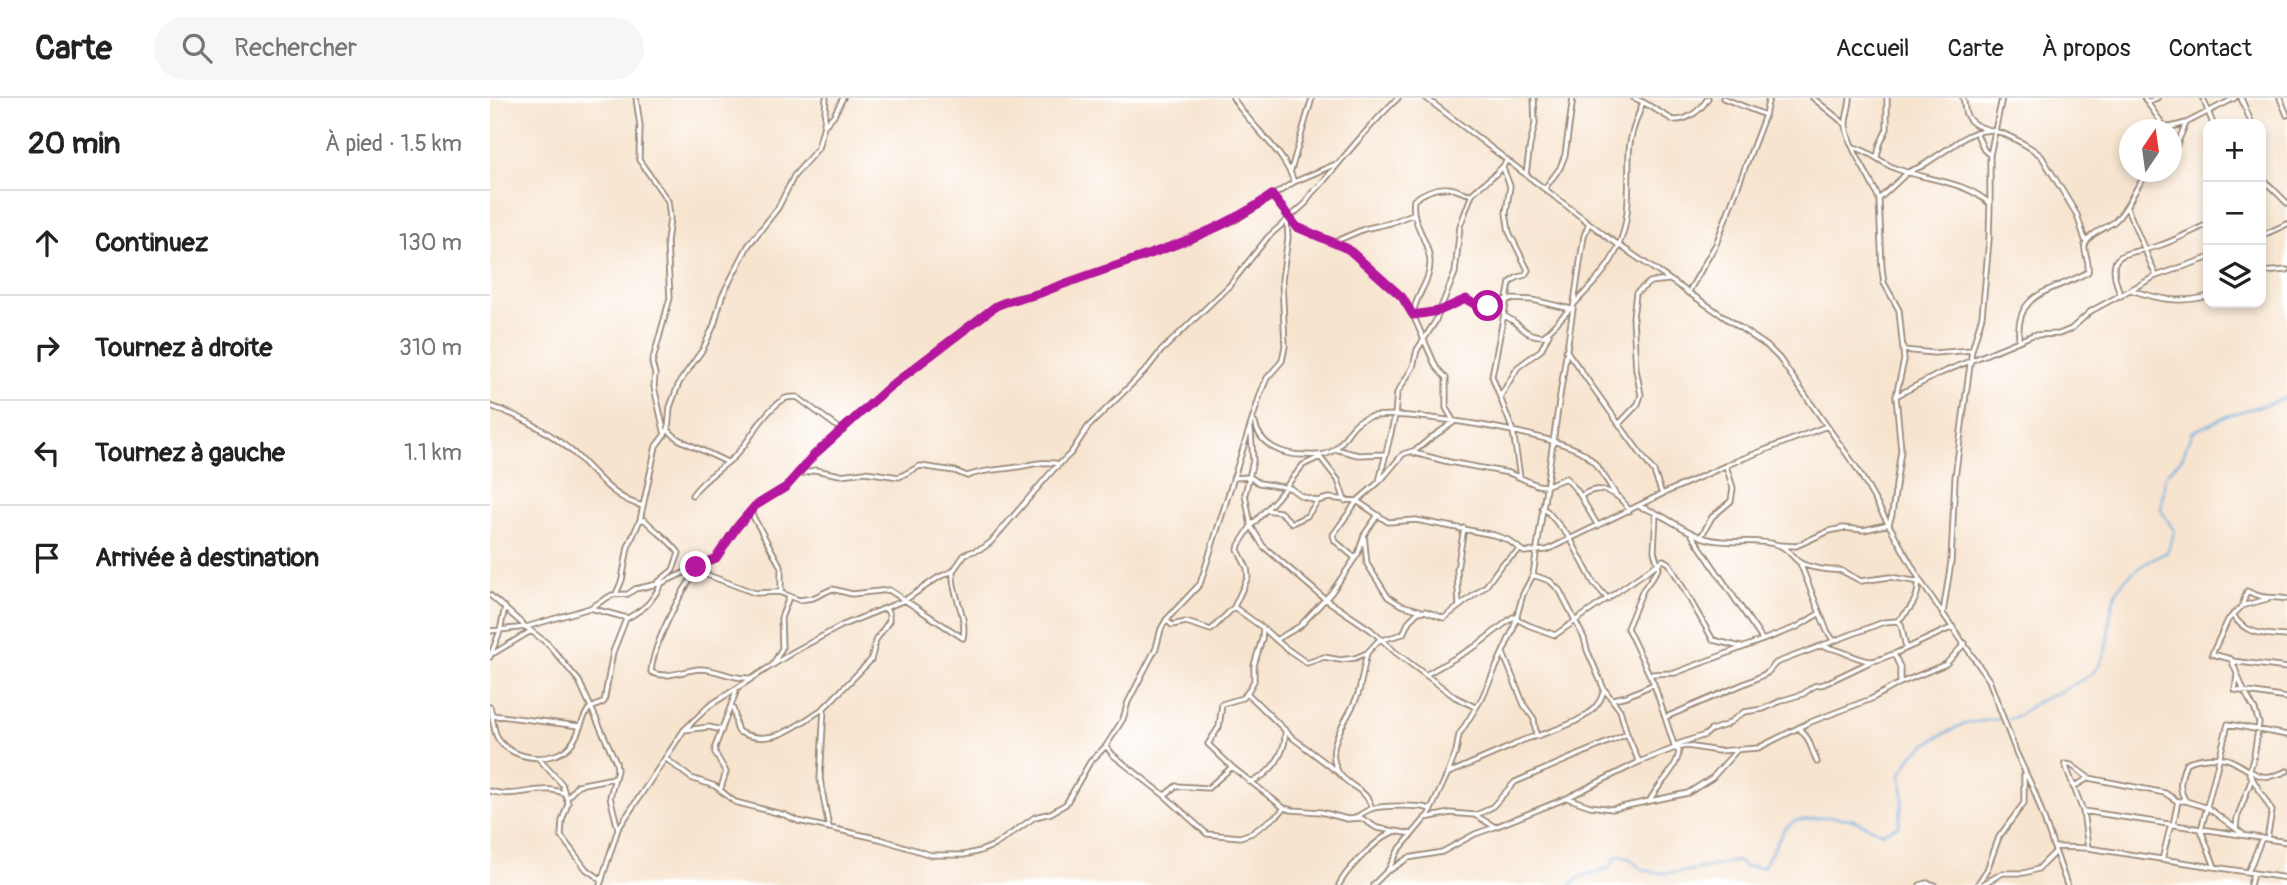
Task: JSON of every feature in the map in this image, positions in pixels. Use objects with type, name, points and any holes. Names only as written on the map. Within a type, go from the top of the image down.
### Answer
[{"type":"street","points":[[636,98],[640,126],[639,160],[668,201],[670,218],[667,242],[670,298],[652,363],[654,387],[667,432],[727,462]]},
{"type":"street","points":[[616,594],[622,580],[628,547],[640,520],[656,446],[667,432],[670,407],[679,383],[703,349],[735,268],[751,241],[778,208],[794,176],[818,148],[824,125],[826,98]]},
{"type":"street","points":[[824,125],[834,115],[843,98]]},
{"type":"street","points":[[1233,98],[1290,170],[1294,182]]},
{"type":"street","points":[[1290,170],[1312,98]]},
{"type":"street","points":[[537,758],[562,784],[566,796],[568,803],[562,821],[561,836],[586,869],[601,883],[618,829],[684,730],[709,706],[752,677],[843,625],[905,600],[939,577],[953,571],[965,554],[984,548],[991,542],[1071,453],[1088,427],[1146,370],[1161,351],[1229,286],[1268,237],[1289,220],[1398,98]]},
{"type":"street","points":[[1426,98],[1619,245],[1767,346],[1796,380],[1858,470],[1920,582],[1989,680],[2035,793],[2066,884]]},
{"type":"street","points":[[1526,174],[1535,124],[1534,98]]},
{"type":"street","points":[[1545,188],[1560,168],[1565,155],[1573,98]]},
{"type":"street","points":[[1634,98],[1678,121],[1702,108],[1708,98]]},
{"type":"street","points":[[1723,98],[1765,115]]},
{"type":"street","points":[[1688,293],[1716,244],[1769,98]]},
{"type":"street","points":[[1813,98],[1845,124]]},
{"type":"street","points":[[1850,98],[1845,124],[1853,147],[1871,178],[1879,199],[1884,283],[1899,310],[1904,360],[1896,396],[1901,443],[1889,524]]},
{"type":"street","points":[[1877,157],[1887,130],[1887,98]]},
{"type":"street","points":[[1964,98],[1966,116],[1985,129],[2035,149],[2042,156],[2077,215],[2086,243],[2088,272],[2026,303],[2018,321],[2019,340]]},
{"type":"street","points":[[1943,613],[1951,562],[1955,478],[1972,350],[1982,316],[1990,204],[1990,155],[2002,98]]},
{"type":"street","points":[[2157,98],[2145,100],[2164,126],[2171,127],[2186,123],[2235,98]]},
{"type":"street","points":[[2203,98],[2211,119]]},
{"type":"street","points":[[2241,98],[2250,119]]},
{"type":"street","points":[[2280,98],[2287,115]]},
{"type":"street","points":[[1500,397],[1518,367],[1541,350],[1550,332],[1598,279],[1619,245],[1630,182],[1631,134],[1643,102]]},
{"type":"street","points":[[2182,132],[2186,123]]},
{"type":"street","points":[[1879,199],[1908,172],[1922,166],[1947,148],[1976,132],[1993,131]]},
{"type":"street","points":[[1976,132],[1984,150],[1990,155]]},
{"type":"street","points":[[1853,147],[1877,157],[1895,169],[1973,192],[1990,204]]},
{"type":"street","points":[[1379,482],[1395,416],[1397,393],[1413,367],[1417,350],[1435,322],[1455,273],[1460,226],[1472,194],[1485,180],[1503,168],[1507,160]]},
{"type":"street","points":[[490,631],[526,627],[590,608],[616,594],[628,594],[635,589],[662,583],[697,569],[716,558],[750,511],[786,487],[814,455],[888,388],[996,306],[1189,240],[1237,219],[1294,182],[1338,163]]},
{"type":"street","points":[[1503,168],[1510,186],[1506,213],[1509,232],[1528,270],[1525,275],[1510,283],[1492,376],[1513,431],[1520,477]]},
{"type":"street","points":[[2266,181],[2287,203]]},
{"type":"street","points":[[2086,243],[2093,234],[2113,223],[2127,208],[2139,182]]},
{"type":"street","points":[[1413,315],[1417,296],[1429,276],[1430,260],[1413,214],[1414,200],[1430,190],[1448,187],[1472,194]]},
{"type":"street","points":[[1272,195],[1297,227],[1348,249],[1395,291],[1413,315],[1436,366],[1446,377],[1446,408],[1454,422]]},
{"type":"street","points":[[2127,208],[2156,276]]},
{"type":"street","points":[[1334,242],[1366,228],[1413,214]]},
{"type":"street","points":[[665,758],[691,778],[721,790],[735,802],[798,821],[880,839],[931,855],[972,853],[995,845],[1035,817],[1051,813],[1066,804],[1090,762],[1106,746],[1124,719],[1128,702],[1156,648],[1166,620],[1191,597],[1200,584],[1266,378],[1282,361],[1285,346],[1282,280],[1289,220]]},
{"type":"street","points":[[1388,870],[1398,851],[1430,809],[1448,774],[1459,736],[1503,651],[1517,619],[1523,594],[1533,575],[1572,307],[1584,236],[1590,223]]},
{"type":"street","points":[[2266,234],[2287,224]]},
{"type":"street","points":[[2121,296],[2115,279],[2115,263],[2124,253],[2162,245],[2203,226]]},
{"type":"street","points":[[1896,396],[2019,340],[2033,335],[2059,334],[2071,329],[2084,316],[2156,276],[2203,260]]},
{"type":"street","points":[[2266,272],[2287,270]]},
{"type":"street","points":[[1619,424],[1639,404],[1641,395],[1636,369],[1633,317],[1636,293],[1650,282],[1670,280]]},
{"type":"street","points":[[2131,290],[2157,299],[2175,301],[2203,297]]},
{"type":"street","points":[[1413,315],[1439,311],[1464,300],[1477,306],[1488,306],[1507,299],[1533,300],[1572,307]]},
{"type":"street","points":[[1503,316],[1513,320],[1528,334],[1544,336],[1550,332]]},
{"type":"street","points":[[1566,350],[1654,472],[1662,494]]},
{"type":"street","points":[[1903,350],[1942,353],[1972,350]]},
{"type":"street","points":[[692,495],[706,478],[735,456],[779,401],[786,398],[797,397],[843,431]]},
{"type":"street","points":[[490,406],[527,421],[572,452],[616,495],[643,506]]},
{"type":"street","points":[[1166,620],[1172,625],[1186,622],[1211,630],[1234,607],[1248,577],[1247,568],[1238,550],[1239,545],[1251,526],[1303,465],[1335,449],[1354,425],[1362,420],[1395,416],[1454,422],[1513,431],[1552,441],[1585,454],[1616,495]]},
{"type":"street","points":[[1254,419],[1259,434],[1273,448],[1293,456],[1319,457],[1338,480],[1345,501]]},
{"type":"street","points":[[1355,558],[1333,538],[1341,521],[1397,459],[1412,452],[1454,422]]},
{"type":"street","points":[[1233,478],[1250,477],[1262,484],[1285,487],[1317,501],[1329,498],[1357,501],[1388,522],[1416,520],[1464,528],[1508,540],[1520,550],[1536,553],[1726,466],[1827,426]]},
{"type":"street","points":[[1251,429],[1254,450],[1245,494],[1251,526],[1270,554],[1455,697],[1476,707]]},
{"type":"street","points":[[1335,449],[1358,455],[1385,454]]},
{"type":"street","points":[[1412,452],[1520,477],[1545,486],[1566,478],[1581,496],[1598,526]]},
{"type":"street","points":[[797,475],[815,470],[839,475],[858,471],[899,477],[920,466],[955,471],[967,476],[980,470],[1007,469],[1042,461],[1060,464]]},
{"type":"street","points":[[1701,537],[1712,517],[1731,500],[1732,488],[1726,466]]},
{"type":"street","points":[[1581,496],[1592,489],[1616,495],[1624,500],[1629,511]]},
{"type":"street","points":[[1266,510],[1280,512],[1292,523],[1307,516],[1317,501]]},
{"type":"street","points":[[1638,507],[1656,513],[1701,537],[1779,545],[1796,546],[1833,530],[1864,530],[1889,524]]},
{"type":"street","points":[[1542,508],[1547,510],[1570,538],[1587,574],[1608,599]]},
{"type":"street","points":[[750,511],[768,540],[780,567],[781,593]]},
{"type":"street","points":[[1650,800],[1658,785],[1677,764],[1679,751],[1650,674],[1627,628],[1643,590],[1657,572],[1654,544],[1656,513]]},
{"type":"street","points":[[1276,640],[1293,631],[1325,599],[1355,558],[1364,536],[1378,515]]},
{"type":"street","points":[[640,520],[645,520],[657,533],[670,541],[679,553],[673,570],[656,584]]},
{"type":"street","points":[[1459,606],[1457,570],[1464,528]]},
{"type":"street","points":[[1691,533],[1762,639]]},
{"type":"street","points":[[1364,536],[1367,564],[1388,597],[1401,606],[1444,618],[1486,586],[1501,565],[1520,550]]},
{"type":"street","points":[[1779,545],[1800,563],[1827,631],[1835,641]]},
{"type":"street","points":[[1427,674],[1476,646],[1512,618],[1555,635],[1663,560],[1669,563],[1713,640],[1741,648]]},
{"type":"street","points":[[1800,563],[1832,570],[1840,569],[1861,581],[1890,577],[1920,582]]},
{"type":"street","points":[[697,569],[755,593],[781,593],[804,600],[832,589],[859,595],[889,590],[963,638],[965,623],[953,586],[953,571]]},
{"type":"street","points":[[697,569],[670,617],[650,672],[668,676],[701,669],[734,678],[752,677]]},
{"type":"street","points":[[1533,575],[1556,586],[1575,621],[1604,689],[1620,710],[1639,762]]},
{"type":"street","points":[[1666,717],[1753,680],[1767,673],[1776,663],[1884,622],[1897,621],[1906,615],[1912,605],[1920,582]]},
{"type":"street","points":[[490,707],[498,739],[509,749],[537,758],[548,757],[567,749],[573,743],[590,708],[604,702],[613,652],[627,618],[645,609],[662,583]]},
{"type":"street","points":[[2242,606],[2247,591],[2263,598],[2287,599]]},
{"type":"street","points":[[490,595],[548,644],[579,681],[617,762],[610,797],[618,829]]},
{"type":"street","points":[[773,665],[782,648],[781,618],[789,597]]},
{"type":"street","points":[[2247,873],[2264,839],[2273,811],[2249,773],[2259,729],[2255,710],[2232,661],[2228,657],[2212,654],[2233,614],[2242,606],[2273,597]]},
{"type":"street","points":[[491,656],[505,607]]},
{"type":"street","points":[[1234,607],[1307,663],[1324,657],[1348,659],[1367,653]]},
{"type":"street","points":[[590,608],[627,618]]},
{"type":"street","points":[[731,705],[736,714],[736,727],[739,732],[762,740],[796,727],[824,708],[871,660],[876,640],[888,621],[889,614],[886,609]]},
{"type":"street","points":[[1339,773],[1333,746],[1358,694],[1367,653],[1373,644],[1403,634],[1409,621],[1422,611]]},
{"type":"street","points":[[1650,674],[1675,673],[1797,627],[1820,613]]},
{"type":"street","points":[[2233,614],[2238,624],[2245,629],[2287,636]]},
{"type":"street","points":[[1897,621],[1903,629],[1906,648]]},
{"type":"street","points":[[1373,885],[1388,870],[1408,858],[1441,852],[1466,838],[1567,798],[1639,762],[1705,735],[1744,712],[1763,709],[1783,699],[1803,694],[1814,686],[1953,627]]},
{"type":"street","points":[[1263,628],[1254,665],[1254,681],[1242,698],[1222,704],[1218,730],[1208,744],[1210,748],[1284,808],[1361,818],[1373,827],[1412,834]]},
{"type":"street","points":[[491,656],[531,631]]},
{"type":"street","points":[[1675,746],[1718,751],[1758,748],[1799,727],[1871,699],[1900,683],[1946,664],[1965,643]]},
{"type":"street","points":[[1822,646],[1872,661]]},
{"type":"street","points":[[1503,651],[1524,705],[1534,719],[1536,736]]},
{"type":"street","points":[[1894,654],[1900,667],[1900,683]]},
{"type":"street","points":[[2232,661],[2287,668]]},
{"type":"street","points":[[2237,675],[2235,689],[2287,698]]},
{"type":"street","points":[[1613,699],[1654,684]]},
{"type":"street","points":[[1448,774],[1505,750],[1522,739],[1536,736],[1592,712],[1602,698],[1604,689]]},
{"type":"street","points":[[721,790],[726,772],[715,751],[736,690]]},
{"type":"street","points":[[1247,693],[1285,731],[1368,799],[1371,808]]},
{"type":"street","points":[[824,708],[820,779],[829,828]]},
{"type":"street","points":[[491,715],[579,726]]},
{"type":"street","points":[[2215,867],[2201,830],[2228,724],[2287,736]]},
{"type":"street","points":[[684,730],[709,727],[722,730]]},
{"type":"street","points":[[1799,727],[1808,739],[1817,762]]},
{"type":"street","points":[[1250,782],[1264,777],[1284,748],[1285,731]]},
{"type":"street","points":[[1424,818],[1450,813],[1475,815],[1492,807],[1515,782],[1627,734]]},
{"type":"street","points":[[1106,746],[1130,770],[1164,795],[1204,832],[1240,837],[1252,833],[1284,808]]},
{"type":"street","points":[[1567,798],[1590,806],[1612,809],[1688,793],[1702,785],[1737,750]]},
{"type":"street","points":[[2186,801],[2180,781],[2187,762],[2207,758],[2230,760],[2259,777]]},
{"type":"street","points":[[2088,848],[2083,811],[2064,764],[2071,765],[2089,778],[2165,793],[2178,802],[2186,801],[2208,808],[2244,835]]},
{"type":"street","points":[[1164,795],[1176,786],[1208,788],[1231,767]]},
{"type":"street","points":[[1979,885],[1999,837],[2024,803],[2024,770]]},
{"type":"street","points":[[2236,829],[2237,818],[2252,780],[2277,776],[2287,771]]},
{"type":"street","points":[[566,796],[578,785],[615,778]]},
{"type":"street","points":[[2073,787],[2089,778]]},
{"type":"street","points":[[490,791],[515,795],[551,790],[566,796]]},
{"type":"street","points":[[2162,860],[2178,802]]},
{"type":"street","points":[[1353,819],[1371,808],[1419,806],[1430,809]]},
{"type":"street","points":[[2083,811],[2287,842]]},
{"type":"street","points":[[1475,815],[1496,827]]},
{"type":"street","points":[[1339,885],[1342,877],[1372,845],[1383,836],[1395,832]]},
{"type":"street","points":[[1979,885],[2003,873],[2024,873],[2038,869],[2054,849],[2088,848],[2287,878]]},
{"type":"street","points":[[2250,885],[2253,874]]},
{"type":"street","points":[[1920,885],[1935,885]]},
{"type":"waterway","points":[[2007,719],[2080,681],[2099,665],[2107,643],[2112,607],[2120,586],[2136,570],[2167,552],[2175,532],[2161,510],[2165,475],[2182,458],[2192,432],[2229,415],[2287,398]]},
{"type":"waterway","points":[[1571,885],[1580,877],[1610,868],[1615,857],[1622,856],[1651,872],[1694,870],[1738,861],[1745,867],[1763,867],[1785,828],[1795,821],[1829,817],[1851,819],[1883,833],[1899,825],[1903,798],[1901,774],[1913,754],[1965,723],[2001,719]]},
{"type":"route","points":[[696,567],[716,558],[755,506],[786,487],[814,455],[888,388],[909,375],[996,306],[1189,240],[1237,219],[1272,195],[1297,227],[1343,245],[1402,297],[1413,315],[1439,311],[1466,299],[1477,306],[1488,306]]}]
